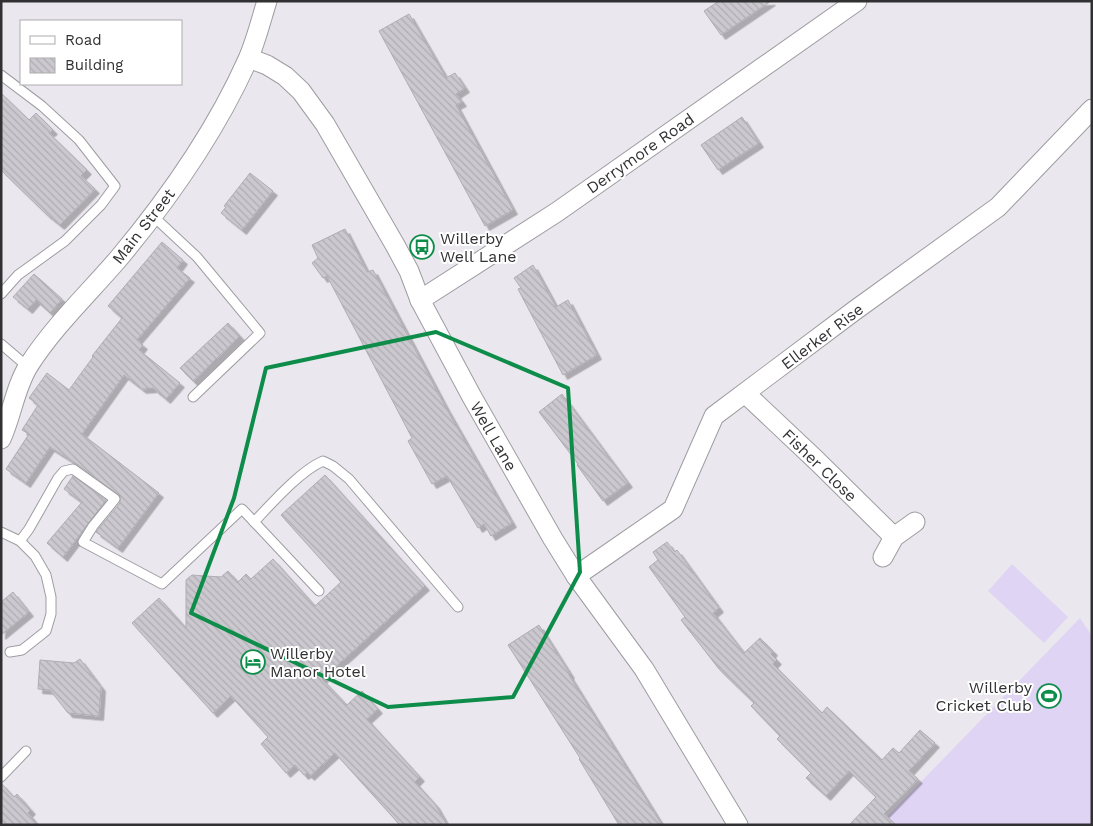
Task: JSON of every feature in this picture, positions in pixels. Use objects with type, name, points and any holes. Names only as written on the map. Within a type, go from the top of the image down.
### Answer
[{"type":"street","name":"Main Street","points":[[1,439],[20,383],[44,343],[153,216],[182,175],[207,134],[249,58],[267,1]]},
{"type":"street","name":"Derrymore Road","points":[[420,300],[557,212],[857,1]]},
{"type":"street","name":"Well Lane","points":[[249,58],[266,65],[284,76],[302,91],[325,124],[395,245],[420,300],[553,539],[576,576],[644,670],[738,825]]},
{"type":"street","name":"Ellerker Rise","points":[[576,576],[673,509],[714,416],[746,394],[854,311],[998,207],[1092,108]]},
{"type":"street","name":"Fisher Close","points":[[746,394],[817,460],[894,537]]},
{"type":"street","points":[[882,557],[894,537],[915,522]]},
{"type":"lane","points":[[1,74],[42,106],[79,140],[115,186],[101,205],[65,241],[18,275],[1,294]]},
{"type":"lane","points":[[153,216],[197,257],[260,332],[193,397]]},
{"type":"lane","points":[[1,344],[28,367]]},
{"type":"lane","points":[[254,522],[312,466],[323,461],[333,466],[349,479],[458,607]]},
{"type":"lane","points":[[20,540],[29,529],[58,478],[64,471],[73,469],[115,499],[93,526],[83,542],[162,584],[242,509],[319,591]]},
{"type":"lane","points":[[1,532],[20,540],[35,556],[46,575],[51,597],[51,614],[46,631],[22,650],[10,652]]},
{"type":"lane","points":[[1,777],[26,751]]},
{"type":"highlighted area","points":[[436,332],[568,388],[580,572],[513,697],[388,707],[191,613],[234,498],[266,368]]},
{"type":"shaded area","points":[[1012,564],[1068,617],[1044,643],[988,591]]},
{"type":"shaded area","name":"Willerby Cricket Club","points":[[1080,618],[1092,636],[1092,825],[879,825]]},
{"type":"building","points":[[719,1],[771,1],[721,35],[704,11]]},
{"type":"building","points":[[409,14],[446,78],[455,73],[465,88],[456,94],[462,102],[456,105],[513,210],[485,226],[379,31]]},
{"type":"building","points":[[1,93],[29,120],[36,113],[53,130],[49,133],[87,170],[81,176],[95,189],[60,225],[1,170]]},
{"type":"building","points":[[742,117],[759,143],[718,170],[701,145]]},
{"type":"building","points":[[250,173],[273,191],[242,230],[221,213],[226,207],[224,206]]},
{"type":"building","points":[[345,229],[367,272],[373,270],[446,408],[512,523],[491,536],[484,524],[478,528],[447,476],[432,484],[408,441],[412,438],[327,276],[323,278],[312,263],[318,258],[312,245]]},
{"type":"building","points":[[162,242],[183,260],[177,268],[190,278],[137,340],[143,345],[139,350],[180,383],[166,399],[153,388],[142,389],[124,375],[82,434],[159,493],[118,548],[96,532],[120,503],[120,496],[77,464],[50,447],[26,483],[6,469],[29,434],[22,430],[38,405],[29,398],[47,373],[69,390],[92,356],[122,318],[108,306]]},
{"type":"building","points":[[533,265],[556,307],[568,300],[597,355],[563,375],[518,289],[521,288],[514,278]]},
{"type":"building","points":[[34,274],[62,299],[50,313],[36,300],[28,309],[13,297]]},
{"type":"building","points":[[228,323],[240,336],[193,381],[180,368]]},
{"type":"building","points":[[562,394],[628,483],[603,501],[539,412]]},
{"type":"building","name":"Willerby Manor Hotel","points":[[325,475],[425,586],[322,679],[347,705],[362,691],[378,709],[367,719],[420,777],[415,782],[435,804],[447,825],[400,825],[335,753],[310,776],[307,773],[304,775],[295,765],[286,773],[261,744],[268,737],[231,696],[213,713],[132,623],[159,598],[186,628],[186,580],[192,575],[221,577],[228,571],[238,582],[246,574],[251,579],[273,559],[315,606],[341,582],[281,515]]},
{"type":"building","points":[[73,476],[106,500],[63,557],[47,543],[82,502],[64,489]]},
{"type":"building","points":[[667,542],[675,552],[677,550],[719,608],[713,613],[744,653],[760,638],[773,651],[771,654],[777,660],[773,664],[822,713],[827,707],[882,760],[893,748],[899,753],[920,730],[935,743],[909,771],[918,779],[884,814],[896,825],[849,825],[876,797],[849,771],[826,796],[806,778],[811,773],[777,739],[780,736],[751,706],[754,703],[719,669],[681,620],[685,617],[649,567],[658,560],[653,552]]},
{"type":"building","points":[[13,592],[29,612],[1,635],[1,602]]},
{"type":"building","points":[[539,625],[662,825],[619,825],[580,758],[508,645]]},
{"type":"building","points":[[80,659],[101,687],[99,716],[68,713],[50,690],[38,689],[40,660],[74,663]]},
{"type":"building","points":[[1,783],[14,797],[17,794],[31,810],[28,813],[38,825],[1,825]]},
{"type":"place","name":"Willerby Well Lane","points":[[422,247]]},
{"type":"place","name":"Willerby Manor Hotel","points":[[253,662]]},
{"type":"place","name":"Willerby Cricket Club","points":[[1049,696]]}]
